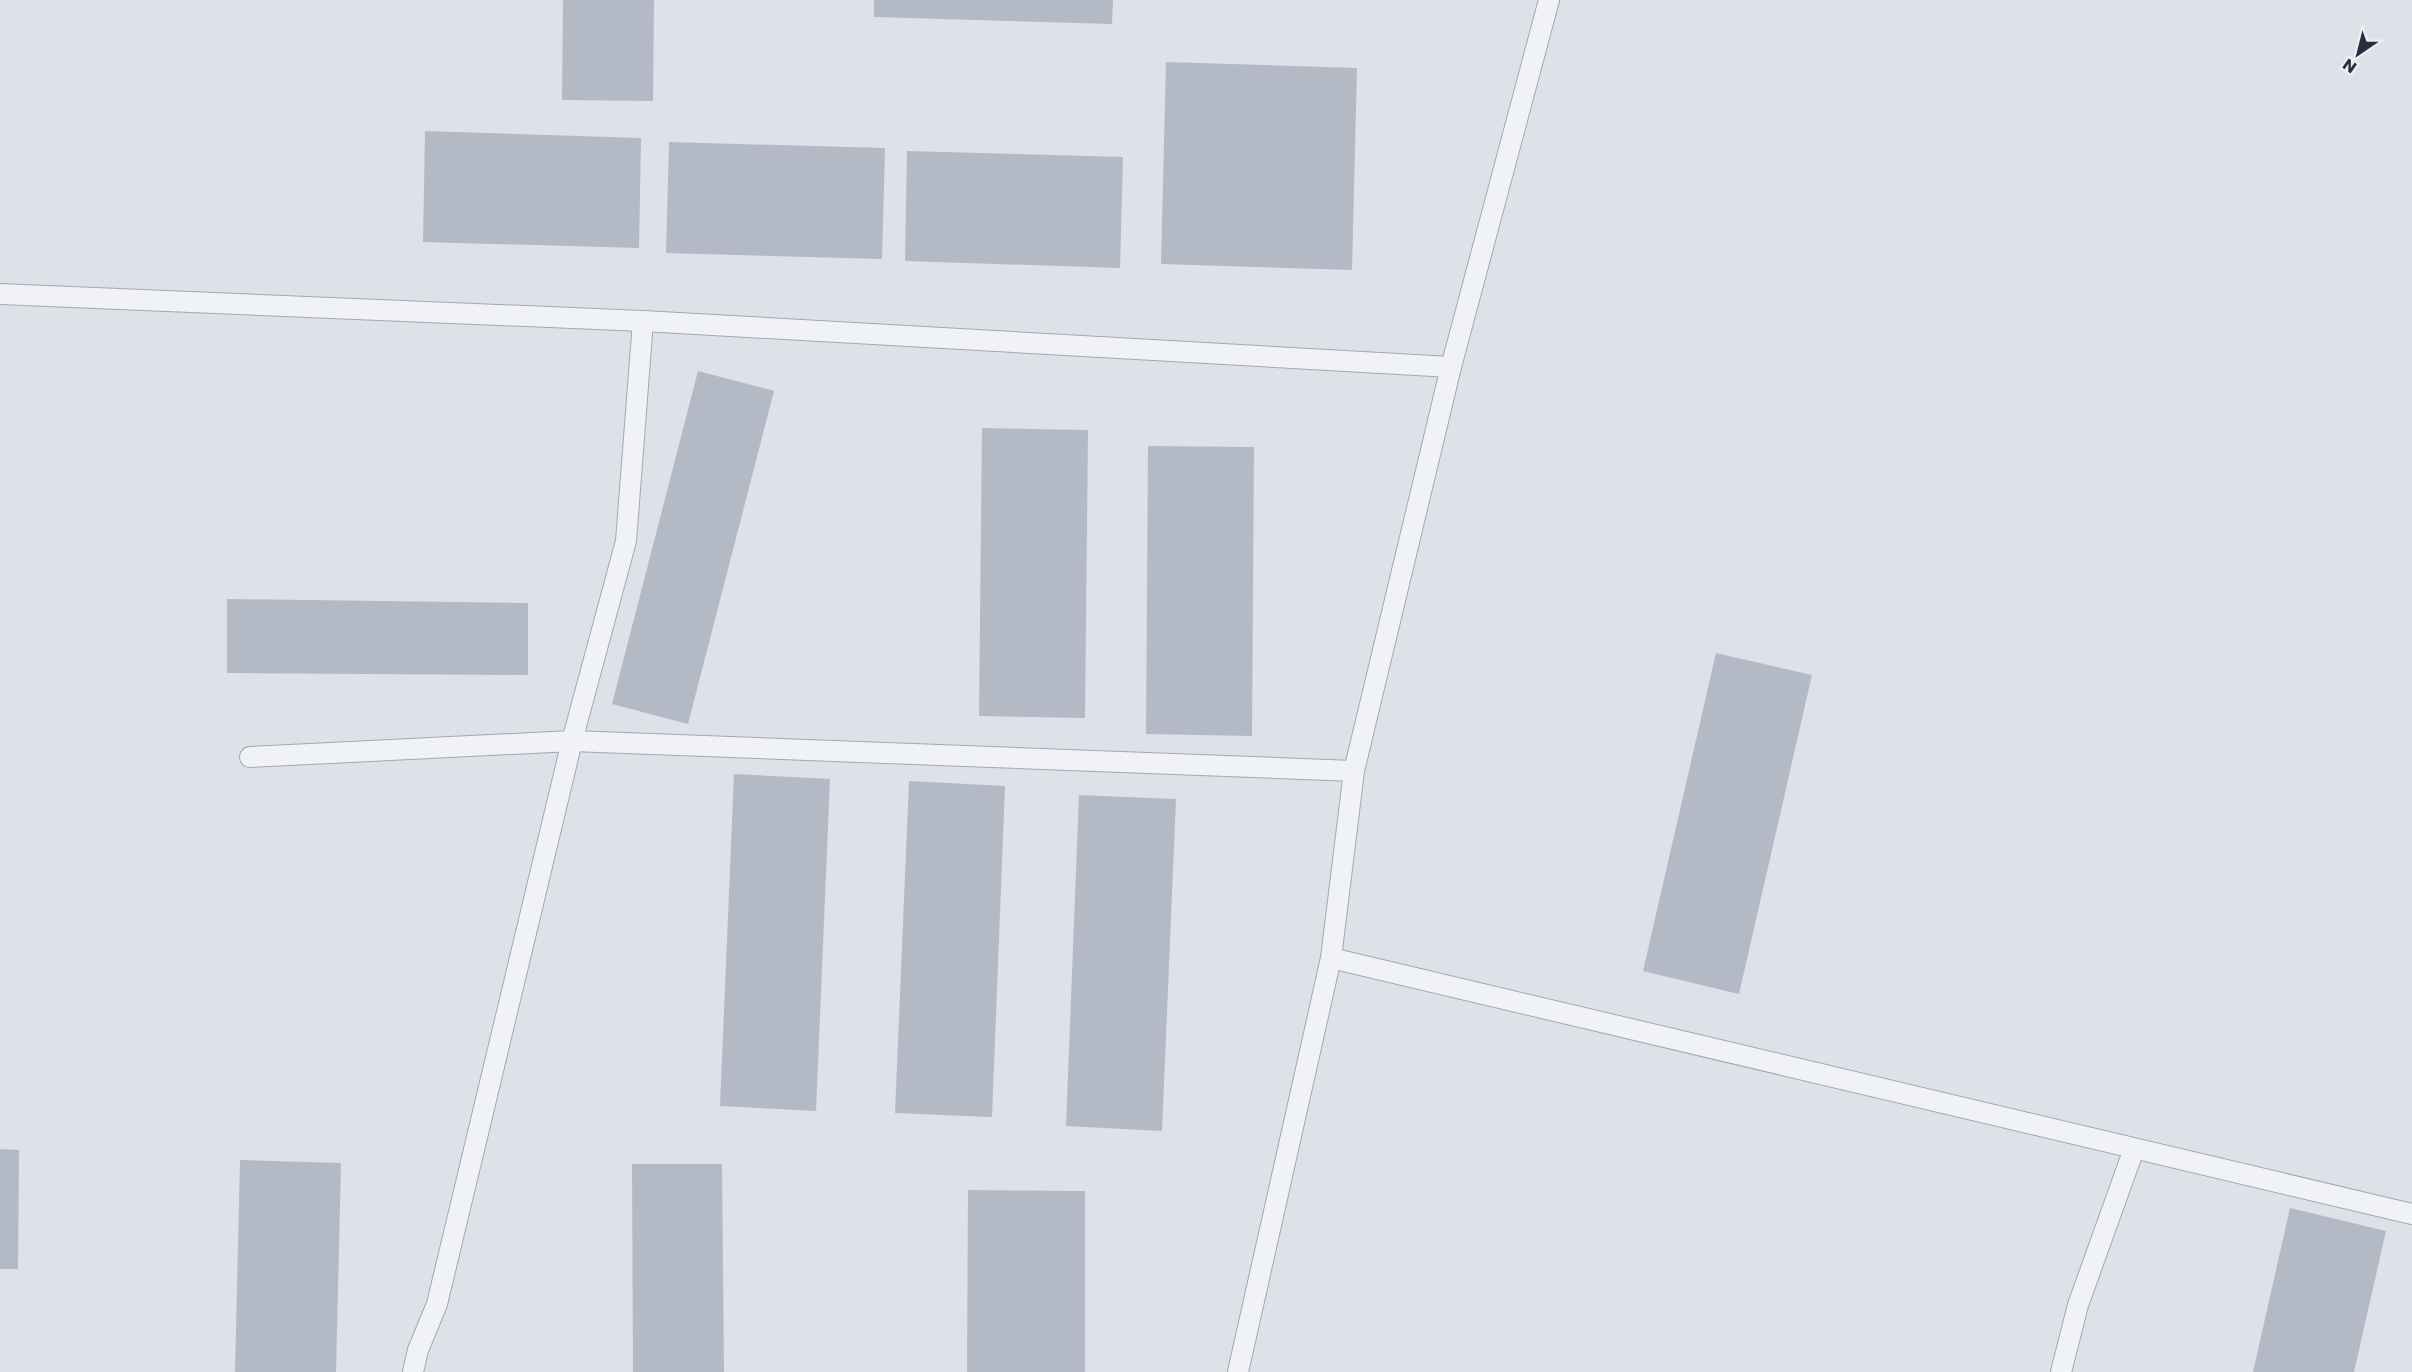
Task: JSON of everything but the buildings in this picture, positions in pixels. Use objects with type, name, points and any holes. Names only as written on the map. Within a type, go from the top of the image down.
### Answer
[{"type":"lane","points":[[1238,1372],[1331,958],[1354,771],[1451,367],[1549,0]]},
{"type":"lane","points":[[0,294],[643,321],[1451,367]]},
{"type":"lane","points":[[413,1372],[418,1350],[437,1304],[572,741],[626,541],[643,321]]},
{"type":"lane","points":[[250,757],[572,741],[1354,771]]},
{"type":"lane","points":[[1331,958],[2412,1214]]},
{"type":"lane","points":[[2061,1372],[2078,1305],[2134,1149]]}]
